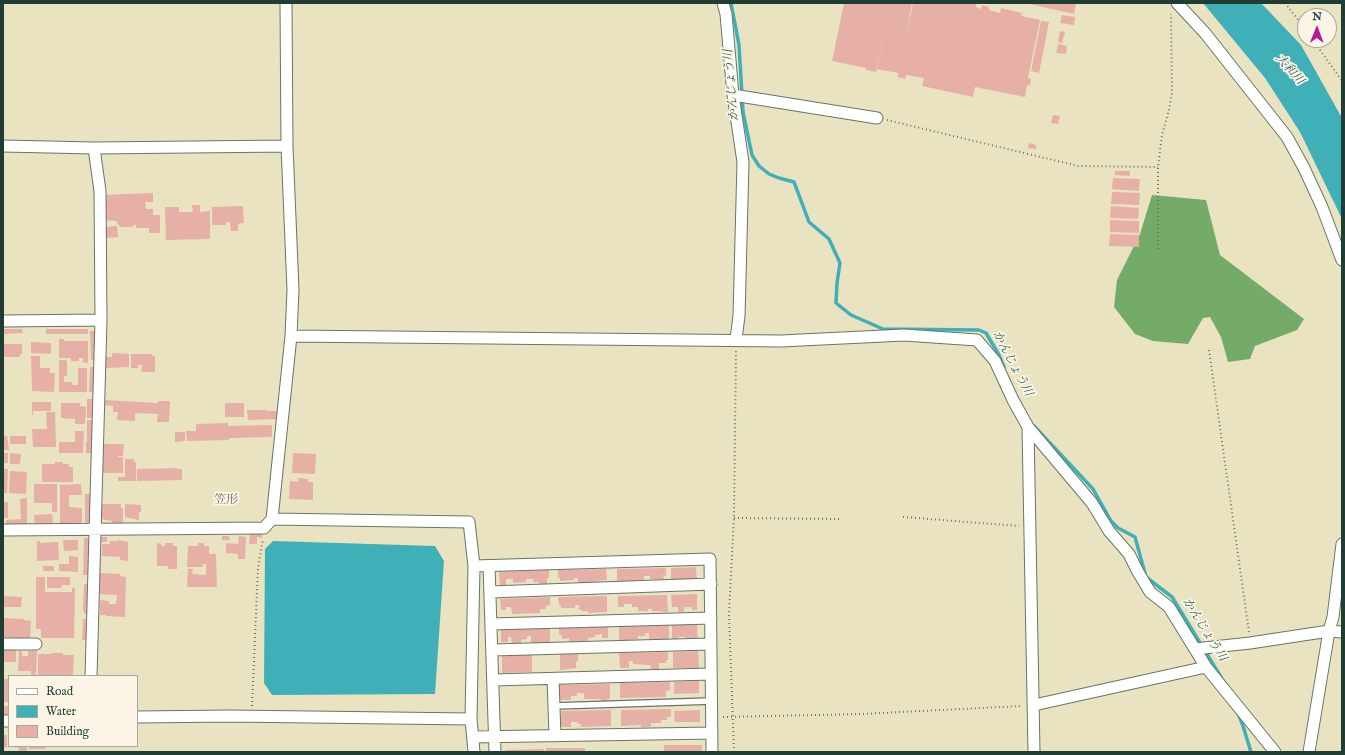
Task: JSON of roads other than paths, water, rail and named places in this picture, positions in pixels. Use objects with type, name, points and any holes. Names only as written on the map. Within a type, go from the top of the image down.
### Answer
[{"type":"street","points":[[3,530],[264,528],[272,519],[291,336],[293,290],[287,146],[286,3]]},
{"type":"street","points":[[723,3],[726,14],[733,95],[743,162],[739,316],[736,339]]},
{"type":"street","points":[[1174,6],[1210,40],[1287,137],[1304,168],[1322,207],[1342,260]]},
{"type":"street","points":[[733,95],[877,118]]},
{"type":"street","points":[[3,146],[94,148],[287,146]]},
{"type":"street","points":[[91,675],[101,320],[100,191],[94,148]]},
{"type":"street","points":[[3,321],[101,320]]},
{"type":"street","points":[[291,336],[736,339],[781,341],[904,335],[977,340],[995,361],[1013,400],[1028,427],[1092,503],[1109,531],[1129,554],[1150,592],[1169,607],[1206,668],[1275,752]]},
{"type":"street","points":[[1028,427],[1034,752]]},
{"type":"street","points":[[272,519],[470,522],[474,566],[471,719],[474,752]]},
{"type":"street","points":[[1309,752],[1336,631],[1333,617],[1342,544]]},
{"type":"street","points":[[474,566],[710,559],[712,752]]},
{"type":"street","points":[[489,566],[495,752]]},
{"type":"street","points":[[490,592],[710,584]]},
{"type":"street","points":[[491,624],[711,618]]},
{"type":"street","points":[[1195,649],[1336,631]]},
{"type":"street","points":[[3,644],[36,644]]},
{"type":"street","points":[[492,650],[711,644]]},
{"type":"street","points":[[1034,705],[1206,668]]},
{"type":"street","points":[[493,680],[712,674]]},
{"type":"street","points":[[553,678],[555,736]]},
{"type":"street","points":[[138,717],[252,716],[471,719]]},
{"type":"street","points":[[473,737],[712,733]]},
{"type":"lane","points":[[554,706],[712,701]]},
{"type":"water","name":"大和川","points":[[1203,3],[1261,3],[1297,41],[1297,48],[1303,48],[1342,118],[1342,219],[1300,132],[1265,78]]},
{"type":"water","points":[[273,541],[435,546],[444,561],[435,694],[272,695],[264,683],[265,549]]},
{"type":"waterway","name":"かんじょう川","points":[[731,3],[739,45],[743,112],[752,155],[759,166],[769,174],[794,182],[809,222],[829,239],[840,263],[836,303],[851,315],[883,329],[979,330],[986,333],[1004,367]]},
{"type":"waterway","name":"かんじょう川","points":[[1034,426],[1093,489],[1111,521],[1118,528],[1135,537],[1146,577],[1172,597],[1224,682]]},
{"type":"waterway","name":"かんじょう川","points":[[1238,713],[1251,752]]},
{"type":"district","name":"笠形","points":[[226,501]]}]
